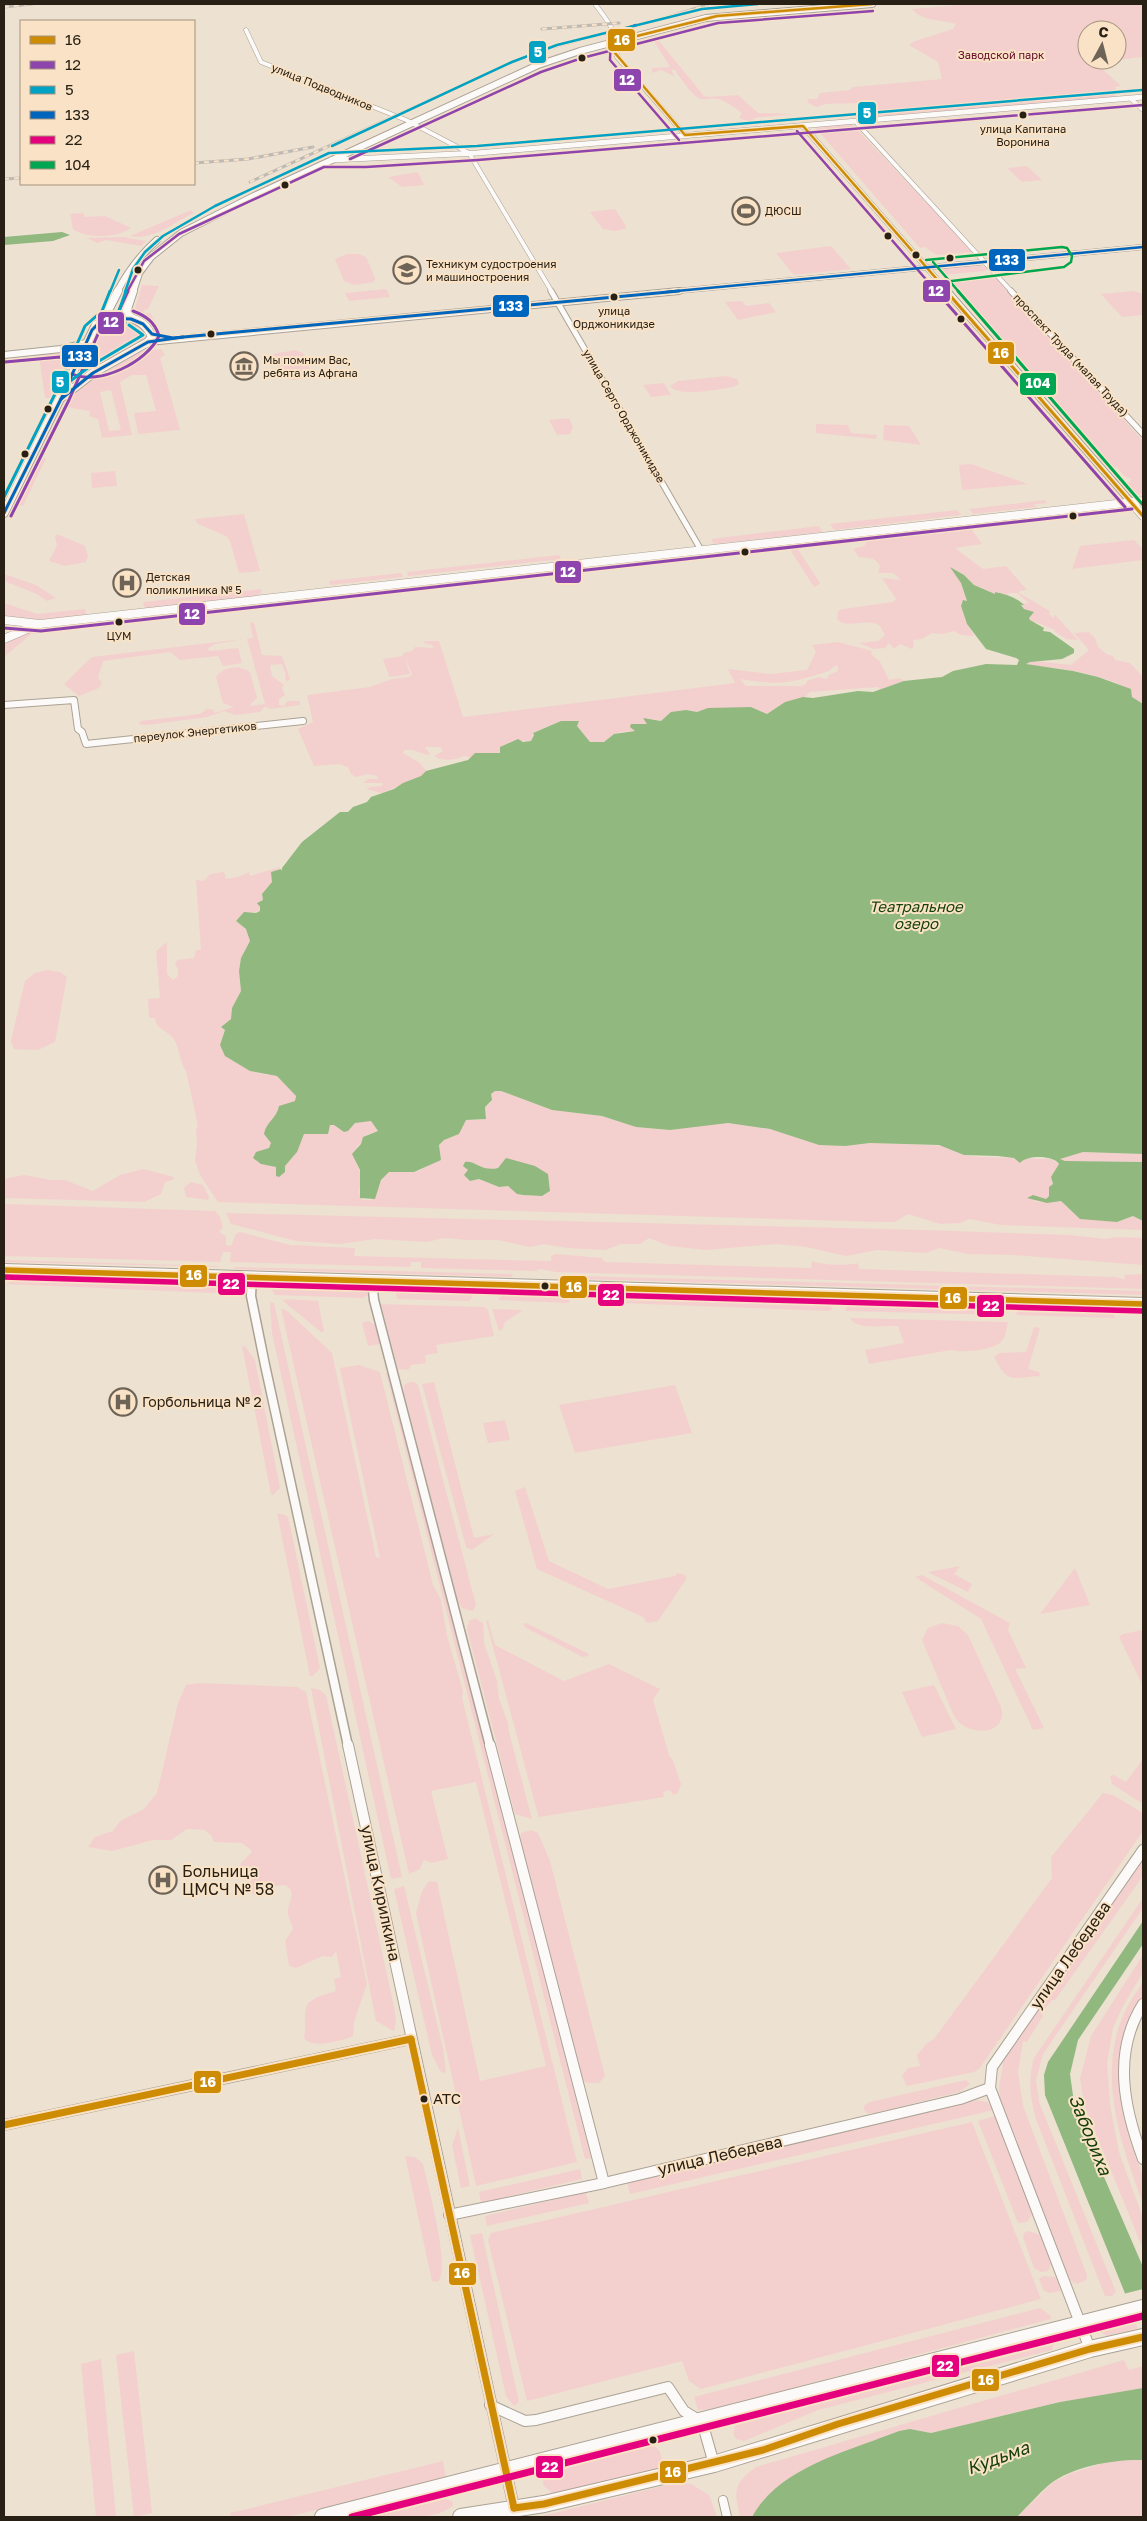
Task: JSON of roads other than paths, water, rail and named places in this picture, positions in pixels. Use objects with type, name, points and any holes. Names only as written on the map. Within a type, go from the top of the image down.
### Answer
[{"type":"main road","points":[[826,6],[842,4]]},
{"type":"main road","points":[[4,513],[62,397],[92,330],[104,318],[126,272],[139,256],[175,228],[209,210],[538,64],[617,39],[704,17],[764,10],[872,4]]},
{"type":"main road","points":[[62,397],[97,371],[152,339],[152,334],[146,326],[131,318],[126,312],[139,273],[151,257],[167,242],[218,213],[409,121]]},
{"type":"main road","points":[[322,159],[331,160]]},
{"type":"main road","points":[[104,318],[131,318]]},
{"type":"main road","points":[[75,368],[84,372],[97,371]]},
{"type":"main road","points":[[4,620],[40,624],[1143,501]]},
{"type":"main road","points":[[1131,502],[1143,516]]},
{"type":"main road","points":[[4,639],[40,624]]},
{"type":"main road","points":[[4,1270],[1143,1304]]},
{"type":"main road","points":[[323,2517],[702,2422],[1143,2308]]},
{"type":"main road","points":[[461,2517],[544,2504],[714,2464],[1090,2349],[1143,2337]]},
{"type":"street","points":[[595,4],[614,29],[617,39],[616,57],[684,135]]},
{"type":"street","name":"улица Подводников","points":[[246,30],[261,62],[409,121],[469,153]]},
{"type":"street","points":[[331,160],[469,153],[1143,97]]},
{"type":"street","points":[[1130,98],[1143,110]]},
{"type":"street","name":"проспект Труда (малая Труда)","points":[[855,121],[1143,434]]},
{"type":"street","points":[[803,126],[1131,502]]},
{"type":"street","name":"улица Серго Орджоникидзе","points":[[469,153],[558,302],[701,550]]},
{"type":"street","points":[[148,342],[173,338],[1143,247]]},
{"type":"street","points":[[152,334],[173,338]]},
{"type":"street","points":[[4,355],[61,349],[86,343]]},
{"type":"street","points":[[61,349],[80,355]]},
{"type":"street","name":"переулок Энергетиков","points":[[4,705],[74,700],[78,729],[82,732],[86,744],[303,721]]},
{"type":"street","name":"улица Кирилкина","points":[[252,1277],[251,1296],[265,1365],[378,1877],[411,2040],[490,2405],[514,2508]]},
{"type":"street","points":[[372,1282],[374,1300],[604,2183]]},
{"type":"street","name":"улица Лебедева","points":[[449,2216],[604,2183],[966,2097],[990,2088],[992,2068],[1143,1850]]},
{"type":"street","points":[[1143,2004],[1127,2035],[1123,2068],[1128,2107],[1143,2158]]},
{"type":"street","points":[[4,2125],[411,2040]]},
{"type":"street","points":[[990,2088],[1090,2349]]},
{"type":"street","points":[[490,2405],[525,2422],[668,2387],[684,2411],[702,2422],[714,2464]]},
{"type":"street","points":[[723,2500],[728,2517]]},
{"type":"water","points":[[62,232],[70,235],[53,241],[4,245],[4,237]]},
{"type":"water","name":"Театральное озеро","points":[[950,567],[964,575],[974,585],[995,594],[995,592],[1003,594],[1018,600],[1024,605],[1021,605],[1024,609],[1034,612],[1029,618],[1030,620],[1044,628],[1043,631],[1050,632],[1074,649],[1074,653],[1062,659],[1026,664],[1098,677],[1131,689],[1132,697],[1143,704],[1143,1154],[1083,1152],[1060,1159],[1065,1161],[1143,1162],[1143,1221],[1133,1216],[1117,1222],[1080,1219],[1061,1201],[1047,1203],[1027,1198],[1033,1195],[1046,1199],[1049,1196],[1049,1187],[1053,1184],[1051,1177],[1059,1164],[1051,1159],[1034,1157],[1023,1160],[1020,1163],[1014,1158],[964,1155],[939,1145],[870,1143],[845,1146],[819,1145],[770,1129],[728,1123],[670,1130],[636,1127],[602,1116],[552,1110],[501,1091],[495,1091],[491,1094],[492,1100],[485,1107],[486,1119],[466,1120],[459,1134],[444,1140],[439,1145],[441,1160],[414,1172],[389,1172],[381,1180],[375,1199],[360,1198],[360,1170],[352,1154],[361,1144],[363,1137],[378,1131],[371,1121],[355,1123],[348,1131],[344,1132],[334,1125],[330,1125],[328,1134],[304,1134],[297,1152],[285,1166],[285,1172],[279,1177],[276,1176],[276,1167],[261,1164],[253,1158],[256,1152],[269,1148],[271,1143],[264,1134],[279,1106],[295,1101],[296,1096],[277,1076],[250,1071],[225,1056],[220,1045],[225,1030],[221,1027],[231,1019],[232,1008],[241,991],[239,971],[241,958],[250,941],[246,929],[236,921],[244,912],[256,913],[260,911],[257,903],[263,900],[262,894],[272,882],[271,872],[281,869],[282,871],[282,868],[302,842],[340,812],[348,812],[353,807],[367,802],[371,797],[394,789],[403,783],[421,776],[426,771],[468,760],[475,753],[500,753],[500,747],[518,739],[523,742],[531,741],[533,733],[561,721],[579,721],[577,726],[590,742],[604,742],[614,734],[635,731],[630,727],[631,724],[647,724],[643,718],[661,721],[671,712],[686,710],[697,712],[708,708],[751,707],[767,714],[785,702],[803,697],[813,698],[858,691],[873,692],[904,681],[942,677],[953,671],[986,664],[1017,665],[1019,660],[1016,658],[986,649],[967,624],[961,606],[963,600],[967,601],[961,583]]},
{"type":"water","points":[[506,1158],[535,1166],[548,1174],[550,1191],[542,1196],[517,1194],[508,1186],[499,1187],[479,1179],[470,1181],[464,1175],[468,1170],[463,1166],[465,1162],[492,1169],[498,1168]]},
{"type":"water","points":[[1143,1921],[1143,1944],[1078,2040],[1070,2074],[1075,2110],[1143,2267],[1143,2338],[1045,2095],[1044,2075],[1048,2062]]},
{"type":"water","name":"Кудьма","points":[[1143,2388],[1143,2460],[1107,2462],[1070,2473],[1050,2484],[1017,2517],[752,2517],[764,2500],[779,2485],[797,2473],[838,2454],[899,2431],[910,2429],[931,2433],[1060,2402]]},
{"type":"railway","points":[[4,7],[32,4]]},
{"type":"railway","points":[[250,182],[533,53],[665,18],[708,4]]},
{"type":"railway","points":[[542,29],[619,23]]},
{"type":"railway","points":[[195,163],[248,159],[313,147]]},
{"type":"railway","points":[[4,179],[20,178]]},
{"type":"place","name":"улица Капитана Воронина","points":[[1023,115]]},
{"type":"place","name":"ДЮСШ","points":[[746,211]]},
{"type":"place","name":"Техникум судостроения и машиностроения","points":[[407,270]]},
{"type":"place","name":"улица Орджоникидзе","points":[[614,297]]},
{"type":"place","name":"Мы помним Вас, ребята из Афгана","points":[[244,366]]},
{"type":"place","name":"Детская поликлиника № 5","points":[[127,583]]},
{"type":"place","name":"ЦУМ","points":[[119,622]]},
{"type":"place","name":"Горбольница № 2","points":[[123,1402]]},
{"type":"place","name":"Больница ЦМСЧ № 58","points":[[163,1880]]},
{"type":"place","name":"АТС","points":[[424,2099]]},
{"type":"park label","name":"Заводской парк","points":[[1001,55]]},
{"type":"water label","name":"Забориха","points":[[1090,2135]]}]
